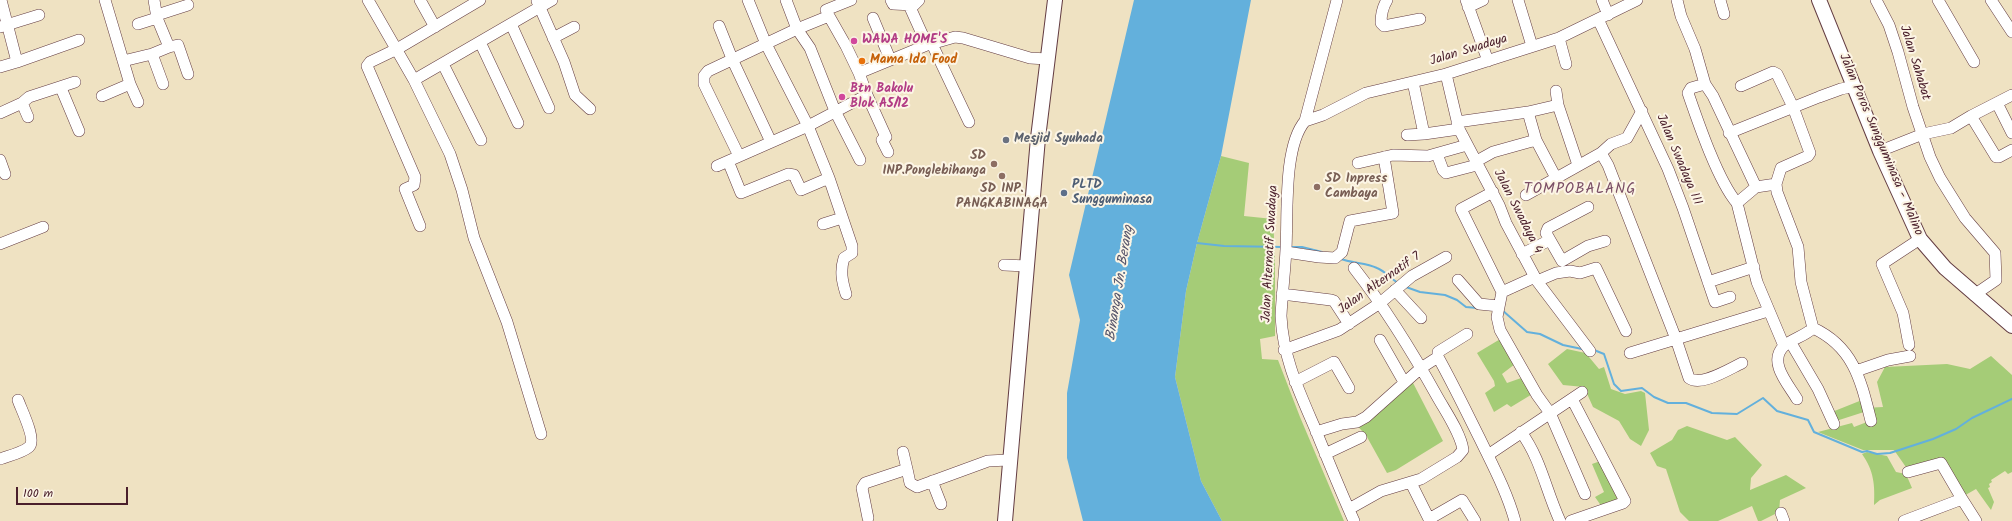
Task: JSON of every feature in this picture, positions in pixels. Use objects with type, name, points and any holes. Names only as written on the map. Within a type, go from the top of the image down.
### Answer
[{"type":"main road","points":[[1005,521],[1003,460],[1023,266],[1055,0]]},
{"type":"main road","name":"Jalan Poros Sungguminasa - Malino","points":[[1819,0],[1880,151],[1920,239],[1945,268],[2012,326]]},
{"type":"street","points":[[1,0],[4,26],[17,62]]},
{"type":"street","points":[[105,0],[130,84],[138,102]]},
{"type":"street","points":[[154,0],[157,17],[170,47]]},
{"type":"street","points":[[368,0],[414,80],[456,170],[474,238],[506,322],[541,434]]},
{"type":"street","points":[[420,0],[435,27]]},
{"type":"street","points":[[420,226],[405,189],[414,184],[415,177],[367,66],[370,62],[397,49],[480,0]]},
{"type":"street","points":[[414,80],[511,24],[539,3],[552,0]]},
{"type":"street","points":[[748,0],[766,44],[808,126],[829,178],[852,251],[852,253],[844,258],[842,264],[841,278],[846,294]]},
{"type":"street","points":[[786,0],[797,29],[810,48],[835,111],[860,160]]},
{"type":"street","points":[[740,156],[711,100],[703,80],[708,71],[733,61],[797,29],[826,9],[851,0]]},
{"type":"street","points":[[891,0],[893,4],[914,3],[930,44],[969,122]]},
{"type":"street","name":"Jalan Alternatif Swadaya","points":[[1337,0],[1305,121],[1299,129],[1291,161],[1281,316],[1284,350],[1295,382],[1354,521]]},
{"type":"street","points":[[1387,0],[1383,5],[1381,16],[1381,23],[1384,26],[1420,19]]},
{"type":"street","points":[[1483,0],[1467,3],[1488,61]]},
{"type":"street","points":[[1518,0],[1532,46]]},
{"type":"street","name":"Jalan Swadaya III","points":[[1602,0],[1603,17],[1683,208],[1715,302],[1730,297]]},
{"type":"street","name":"Jalan Swadaya","points":[[1305,121],[1328,113],[1366,93],[1446,74],[1559,38],[1637,0]]},
{"type":"street","points":[[1678,0],[1681,16],[1695,49],[1705,84],[1713,96],[1756,187]]},
{"type":"street","points":[[1720,0],[1724,14]]},
{"type":"street","name":"Jalan Sahabat","points":[[1876,0],[1888,25],[1898,52],[1912,107],[1923,134],[1930,158],[1946,188],[1965,218],[1996,256],[1996,280],[1974,294]]},
{"type":"street","points":[[1938,0],[1974,62]]},
{"type":"street","points":[[1991,0],[2012,32]]},
{"type":"street","points":[[539,3],[564,62],[575,95],[590,109]]},
{"type":"street","points":[[138,24],[188,5]]},
{"type":"street","points":[[826,9],[859,74],[886,137],[882,140],[888,152]]},
{"type":"street","points":[[4,26],[39,16]]},
{"type":"street","points":[[873,18],[890,60]]},
{"type":"street","points":[[511,24],[549,108]]},
{"type":"street","points":[[719,26],[733,61],[771,142]]},
{"type":"street","points":[[553,38],[574,27]]},
{"type":"street","points":[[859,74],[890,60],[948,38],[963,38],[1017,55],[1038,60],[1047,59]]},
{"type":"street","points":[[1559,38],[1566,64]]},
{"type":"street","points":[[0,67],[79,40]]},
{"type":"street","points":[[480,42],[518,123]]},
{"type":"street","points":[[123,61],[152,54],[178,45],[188,74]]},
{"type":"street","points":[[152,54],[163,84]]},
{"type":"street","points":[[443,64],[481,140]]},
{"type":"street","points":[[1741,86],[1775,73],[1783,83],[1793,107],[1810,153],[1808,156],[1781,168],[1776,184],[1777,192],[1798,247],[1801,282],[1813,328],[1835,341],[1846,354],[1856,371],[1871,421]]},
{"type":"street","name":"Jalan Swadaya 4","points":[[1446,74],[1458,125],[1467,146],[1492,192],[1522,254],[1536,279],[1590,351]]},
{"type":"street","points":[[0,113],[22,103],[29,97],[61,88],[75,82]]},
{"type":"street","points":[[1413,82],[1424,134]]},
{"type":"street","points":[[102,96],[130,84]]},
{"type":"street","points":[[1705,84],[1691,88],[1688,93],[1719,172],[1730,196],[1737,203],[1754,267],[1768,311],[1787,345],[1818,389],[1834,424]]},
{"type":"street","points":[[1730,133],[1793,107],[1841,89],[1855,86]]},
{"type":"street","points":[[61,88],[79,131]]},
{"type":"street","points":[[1556,91],[1558,105],[1578,166]]},
{"type":"street","points":[[716,166],[808,126],[867,95]]},
{"type":"street","points":[[1880,151],[1923,134],[1951,128],[1970,116],[2012,95]]},
{"type":"street","points":[[22,103],[28,117]]},
{"type":"street","points":[[1997,103],[2012,133]]},
{"type":"street","points":[[1407,135],[1424,134],[1458,125],[1558,105]]},
{"type":"street","points":[[1526,195],[1601,153],[1611,144],[1627,138],[1642,111]]},
{"type":"street","points":[[1528,112],[1536,140],[1556,178]]},
{"type":"street","points":[[1970,116],[1996,157],[1999,158],[2012,150]]},
{"type":"street","points":[[1437,154],[1443,170],[1446,173],[1476,163],[1493,152],[1536,140]]},
{"type":"street","points":[[1358,163],[1393,155],[1421,157],[1467,146]]},
{"type":"street","points":[[1601,153],[1608,165],[1676,339],[1689,378],[1693,381],[1703,381],[1742,363]]},
{"type":"street","points":[[1286,252],[1335,258],[1342,252],[1350,221],[1393,213],[1384,157]]},
{"type":"street","points":[[0,160],[5,174]]},
{"type":"street","points":[[728,161],[741,193],[788,174],[794,175],[801,190],[829,178]]},
{"type":"street","points":[[1737,203],[1756,187],[1776,184]]},
{"type":"street","points":[[1492,192],[1461,209],[1502,292],[1497,320],[1500,330],[1537,395],[1550,413],[1585,494]]},
{"type":"street","points":[[1588,207],[1546,229],[1550,240],[1562,261],[1588,246],[1605,241]]},
{"type":"street","points":[[823,224],[842,218]]},
{"type":"street","points":[[0,244],[43,227]]},
{"type":"street","points":[[1856,371],[1888,360],[1909,350],[1902,313],[1882,264],[1920,239]]},
{"type":"street","points":[[1522,254],[1550,240]]},
{"type":"street","name":"Jalan Alternatif 7","points":[[1284,350],[1327,335],[1349,324],[1380,303],[1412,276],[1446,257]]},
{"type":"street","points":[[1004,265],[1023,266]]},
{"type":"street","points":[[1502,292],[1556,273],[1580,273],[1595,267],[1626,331]]},
{"type":"street","points":[[1708,282],[1754,267]]},
{"type":"street","points":[[1349,508],[1381,491],[1411,483],[1432,473],[1457,457],[1463,450],[1446,411],[1421,368],[1380,303],[1354,268]]},
{"type":"street","points":[[1458,280],[1479,304],[1499,306]]},
{"type":"street","points":[[1395,290],[1421,318]]},
{"type":"street","points":[[1282,294],[1326,298],[1334,301],[1349,324]]},
{"type":"street","points":[[1630,353],[1768,311]]},
{"type":"street","points":[[1797,399],[1779,367],[1779,358],[1787,345],[1813,328]]},
{"type":"street","points":[[1467,334],[1438,352],[1438,357],[1455,387],[1488,455],[1506,494],[1515,521]]},
{"type":"street","points":[[1380,340],[1404,382]]},
{"type":"street","points":[[1316,432],[1360,421],[1377,408],[1421,368],[1438,357]]},
{"type":"street","points":[[1295,382],[1334,362],[1349,388]]},
{"type":"street","points":[[1488,455],[1582,392]]},
{"type":"street","points":[[1572,399],[1625,501],[1576,520]]},
{"type":"street","points":[[0,459],[29,447],[32,442],[18,400]]},
{"type":"street","points":[[1522,432],[1534,451],[1542,470],[1549,497],[1560,521]]},
{"type":"street","points":[[1325,454],[1361,437]]},
{"type":"street","points":[[903,452],[906,469],[912,485],[917,487],[976,465],[1003,460]]},
{"type":"street","points":[[1908,472],[1941,463],[1976,521]]},
{"type":"street","points":[[868,518],[862,488],[863,485],[906,469]]},
{"type":"street","points":[[932,481],[941,504]]},
{"type":"street","points":[[1411,483],[1430,520],[1462,500],[1475,521]]},
{"type":"street","points":[[1904,521],[1962,499]]},
{"type":"green space","points":[[1221,156],[1249,163],[1244,216],[1273,219],[1275,257],[1275,336],[1260,339],[1262,359],[1278,360],[1300,417],[1344,521],[1222,521],[1201,481],[1175,377],[1186,291],[1197,243]]},
{"type":"green space","points":[[1502,338],[1515,364],[1502,374],[1507,383],[1524,377],[1534,393],[1511,407],[1507,404],[1494,412],[1485,393],[1495,386],[1494,381],[1477,353]]},
{"type":"green space","points":[[1567,349],[1590,354],[1589,357],[1599,369],[1604,367],[1611,389],[1625,394],[1641,391],[1645,393],[1649,430],[1641,446],[1630,439],[1619,421],[1593,407],[1584,387],[1563,385],[1548,364]]},
{"type":"green space","points":[[1991,356],[2012,375],[2012,472],[2008,474],[2005,471],[1991,480],[1992,482],[1989,484],[1990,487],[1988,488],[1994,502],[1991,510],[1976,489],[1962,497],[1941,457],[1908,470],[1894,450],[1863,450],[1818,432],[1852,423],[1854,427],[1867,422],[1864,412],[1836,421],[1832,412],[1862,400],[1864,408],[1883,407],[1877,382],[1885,367],[1947,364],[1970,369]]},
{"type":"green space","points":[[1411,379],[1443,441],[1396,470],[1387,473],[1367,437],[1356,424]]},
{"type":"green space","points":[[1687,426],[1727,440],[1735,437],[1762,465],[1751,478],[1750,490],[1786,475],[1806,488],[1780,500],[1779,512],[1761,521],[1758,521],[1752,506],[1718,521],[1689,521],[1680,512],[1666,469],[1657,466],[1650,453],[1672,440],[1678,430]]},
{"type":"green space","points":[[1867,452],[1887,456],[1896,472],[1906,474],[1912,488],[1880,500],[1874,505],[1873,478],[1869,466],[1862,454]]},
{"type":"green space","points":[[1606,459],[1627,501],[1602,507],[1595,497],[1604,492],[1592,464]]},
{"type":"water","name":"Binanga Jn. Berang","points":[[1134,0],[1251,0],[1221,156],[1197,243],[1186,291],[1175,377],[1201,481],[1222,521],[1083,521],[1067,458],[1067,393],[1080,320],[1069,275]]},
{"type":"waterway","points":[[1197,243],[1224,246],[1283,247]]},
{"type":"waterway","points":[[1289,247],[1302,247],[1322,252]]},
{"type":"waterway","points":[[1339,258],[1377,268],[1398,283]]},
{"type":"waterway","points":[[1406,287],[1420,292],[1445,295],[1457,300],[1466,307],[1477,308]]},
{"type":"waterway","points":[[1502,310],[1527,332],[1540,334],[1563,345],[1582,349]]},
{"type":"waterway","points":[[1594,350],[1604,354],[1614,384],[1621,391],[1642,388],[1654,397],[1668,403],[1686,403],[1712,413],[1737,414],[1763,398],[1777,411],[1808,420],[1814,432],[1862,452],[1867,451],[1877,454],[1890,453],[1933,439],[1956,429],[1972,418],[2012,399]]},
{"type":"place","name":"WAWA HOME'S","points":[[854,41]]},
{"type":"place","name":"Mama Ida Food","points":[[862,61]]},
{"type":"place","name":"Btn Bakolu Blok A5/12","points":[[842,97]]},
{"type":"place","name":"Mesjid Syuhada","points":[[1006,140]]},
{"type":"place","name":"SD INP.Ponglebihanga","points":[[994,164]]},
{"type":"place","name":"SD INP. PANGKABINAGA","points":[[1002,176]]},
{"type":"place","name":"SD Inpress Cambaya","points":[[1317,187]]},
{"type":"place","name":"PLTD Sungguminasa","points":[[1064,193]]},
{"type":"district","name":"TOMPOBALANG","points":[[1580,190]]}]
